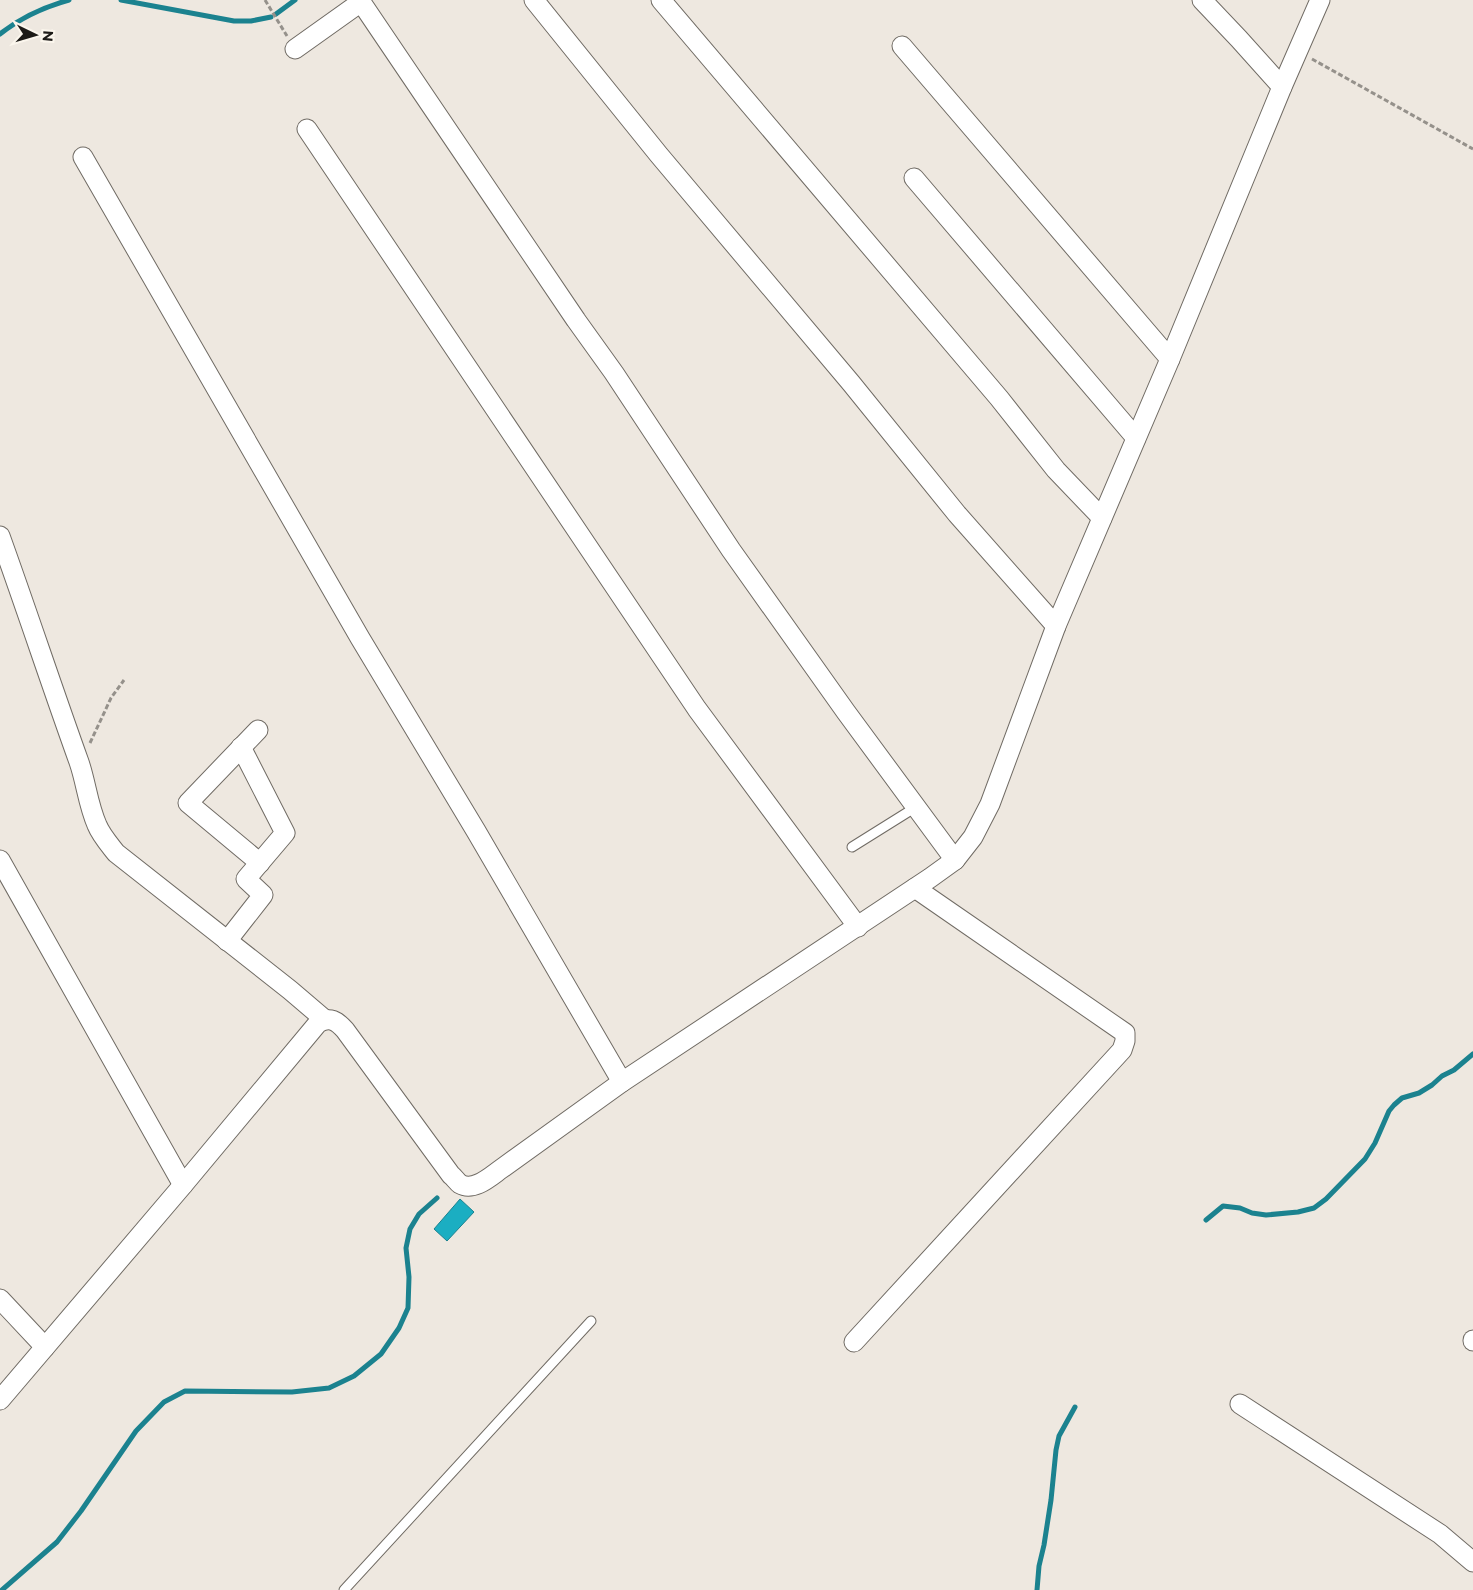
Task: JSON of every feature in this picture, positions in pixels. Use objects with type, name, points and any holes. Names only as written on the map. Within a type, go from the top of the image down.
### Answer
[{"type":"street","points":[[534,0],[659,155],[851,383],[957,514],[1056,626]]},
{"type":"street","points":[[661,0],[999,398],[1056,470],[1102,518]]},
{"type":"street","points":[[1202,0],[1282,87]]},
{"type":"street","points":[[0,536],[32,623],[63,720],[80,765],[96,822],[109,844],[116,852],[324,1019],[334,1020],[345,1030],[451,1175],[466,1186],[481,1182],[622,1082],[916,888],[954,860],[973,837],[990,804],[1056,626],[1320,0]]},
{"type":"street","points":[[295,49],[361,1],[619,381],[731,550],[954,860]]},
{"type":"street","points":[[902,46],[1170,359]]},
{"type":"street","points":[[307,129],[698,709],[858,927]]},
{"type":"street","points":[[83,157],[360,638],[476,830],[622,1082]]},
{"type":"street","points":[[914,178],[1136,438]]},
{"type":"street","points":[[258,730],[188,803],[260,863]]},
{"type":"street","points":[[227,941],[263,895],[246,879],[284,833],[241,748]]},
{"type":"street","points":[[0,860],[183,1185]]},
{"type":"street","points":[[854,1342],[1122,1050],[1125,1041],[1125,1033],[916,888]]},
{"type":"street","points":[[0,1400],[318,1023],[324,1019]]},
{"type":"street","points":[[0,1300],[45,1347]]},
{"type":"street","points":[[1240,1404],[1440,1534],[1473,1562]]},
{"type":"lane","points":[[852,847],[916,807]]},
{"type":"lane","points":[[344,1590],[591,1321]]},
{"type":"path","points":[[265,0],[295,49]]},
{"type":"path","points":[[1298,51],[1473,149]]},
{"type":"path","points":[[80,765],[110,698],[124,680]]},
{"type":"water","points":[[460,1199],[474,1212],[447,1241],[434,1229]]},
{"type":"waterway","points":[[0,34],[33,14],[69,0]]},
{"type":"waterway","points":[[121,0],[234,21],[251,21],[271,17]]},
{"type":"waterway","points":[[276,14],[295,0]]},
{"type":"waterway","points":[[1206,1220],[1223,1206],[1240,1208],[1252,1213],[1266,1215],[1298,1212],[1314,1208],[1326,1199],[1365,1159],[1375,1143],[1389,1111],[1394,1105],[1402,1098],[1419,1093],[1432,1085],[1473,1054]]},
{"type":"waterway","points":[[2,1590],[57,1542],[81,1511],[136,1431],[164,1402],[185,1391],[292,1392],[329,1388],[354,1376],[381,1354],[399,1328],[408,1308],[409,1277],[406,1248],[410,1229],[419,1214],[437,1198]]},
{"type":"waterway","points":[[1037,1590],[1039,1566],[1051,1500],[1056,1450],[1059,1436],[1075,1407]]}]
